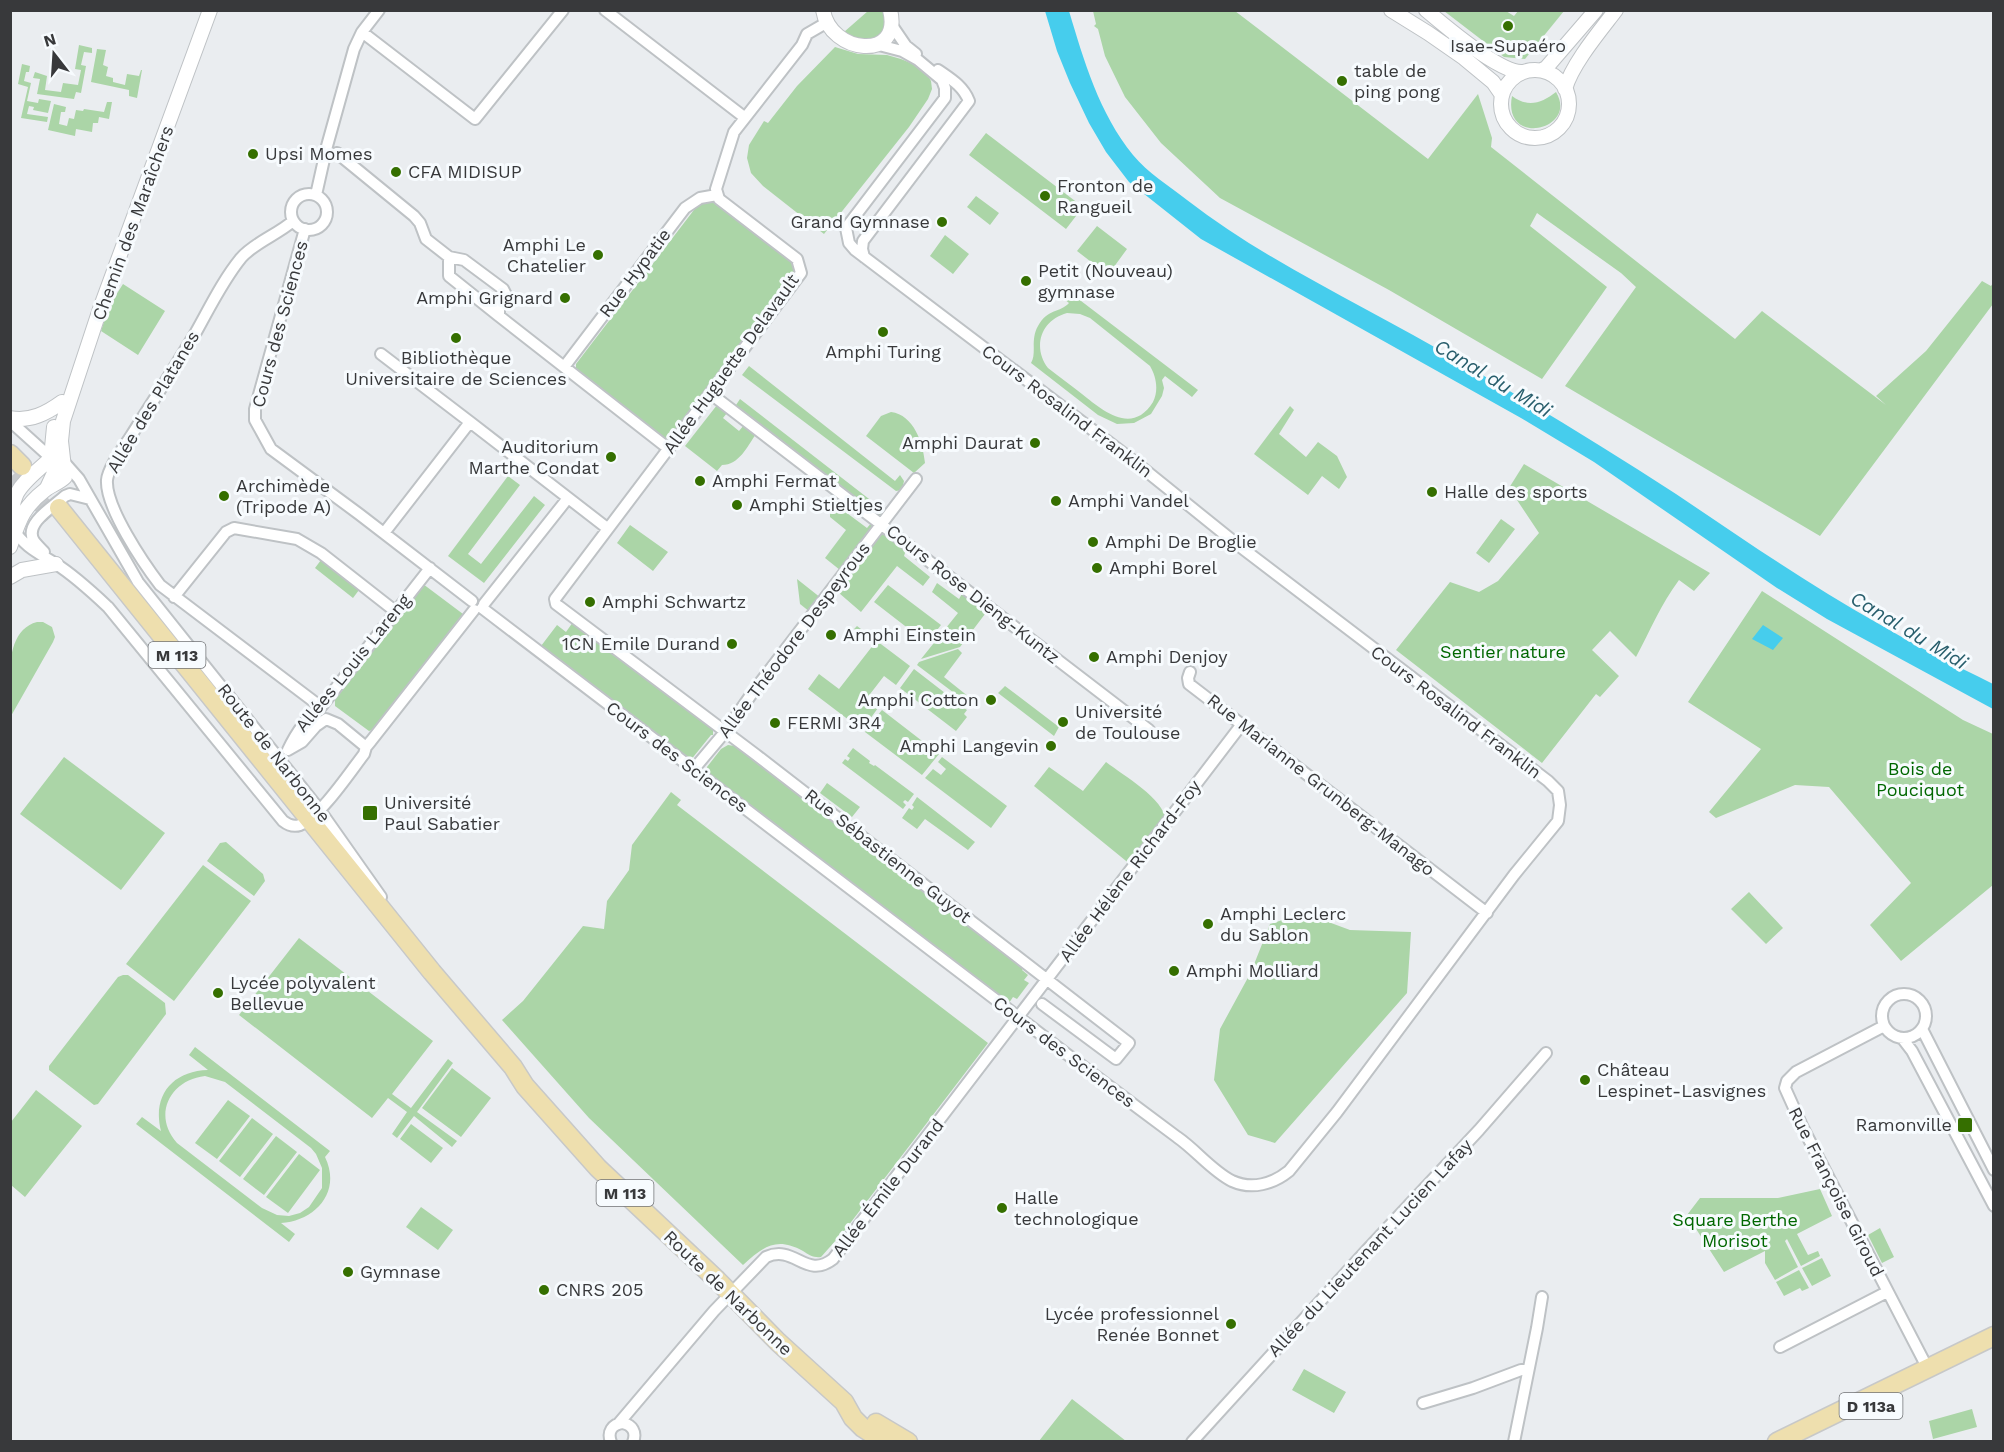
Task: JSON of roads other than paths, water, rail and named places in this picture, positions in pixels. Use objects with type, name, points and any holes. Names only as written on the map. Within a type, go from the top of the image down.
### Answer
[{"type":"main road","name":"Route de Narbonne","points":[[56,512],[314,814],[397,926],[469,1017],[513,1067],[525,1086],[598,1168],[844,1402],[853,1418],[885,1442]]},
{"type":"main road","name":"Route de Narbonne","points":[[314,814],[317,846],[504,1071],[525,1086]]},
{"type":"main road","name":"D 113a","points":[[1777,1442],[1994,1336]]},
{"type":"main road","name":"D 113a","points":[[1796,1442],[1994,1349]]},
{"type":"main road","points":[[844,1402],[904,1441]]},
{"type":"street","name":"Chemin des Maraîchers","points":[[58,460],[52,437],[62,402],[100,288],[202,10]]},
{"type":"street","name":"Chemin des Maraîchers","points":[[58,460],[63,421],[100,309],[210,10]]},
{"type":"street","name":"Cours des Sciences","points":[[316,195],[354,49],[362,32],[379,10]]},
{"type":"street","points":[[362,32],[476,119],[563,10]]},
{"type":"street","points":[[605,10],[744,117]]},
{"type":"street","points":[[1391,10],[1464,58],[1493,82],[1502,95]]},
{"type":"street","points":[[1426,10],[1497,64],[1512,72],[1542,70],[1557,78],[1566,89]]},
{"type":"street","points":[[1542,70],[1596,10]]},
{"type":"street","points":[[1521,72],[1509,80],[1502,95],[1502,113],[1508,126],[1519,135],[1537,138],[1553,132],[1563,123],[1569,110],[1566,89],[1573,72],[1616,10]]},
{"type":"street","points":[[717,195],[716,189],[734,132],[802,45],[807,34],[824,17],[835,34],[849,43],[868,47],[879,45],[885,39],[891,17]]},
{"type":"street","points":[[864,256],[863,241],[969,101],[960,86],[906,46],[891,17]]},
{"type":"street","name":"Cours Rosalind Franklin","points":[[879,45],[903,51],[918,60],[942,80],[945,98],[846,228],[849,243],[1548,781],[1558,792],[1560,805]]},
{"type":"street","points":[[337,153],[414,216],[420,223],[426,239],[449,257],[464,261],[503,289],[507,297],[499,306],[500,316]]},
{"type":"street","name":"Cours des Sciences","points":[[304,194],[316,195],[325,204],[326,218],[318,227],[305,229],[293,221],[291,211],[297,198],[304,194]]},
{"type":"street","name":"Rue Hypatie","points":[[564,367],[685,208],[700,198],[717,195]]},
{"type":"street","name":"Allée Huguette Delavault","points":[[556,604],[555,599],[607,528],[801,273],[797,260],[719,199],[717,195]]},
{"type":"street","name":"Allée des Platanes","points":[[293,221],[242,257],[215,297],[196,332],[108,474],[107,481],[120,522],[160,585],[321,707]]},
{"type":"street","name":"Cours des Sciences","points":[[305,229],[255,409],[255,420],[271,449],[1184,1142],[1232,1181],[1246,1185],[1269,1183],[1289,1171],[1337,1112],[1514,876],[1556,825],[1560,805]]},
{"type":"street","points":[[449,257],[449,276],[669,449]]},
{"type":"street","points":[[381,354],[607,528]]},
{"type":"street","name":"Cours Rose Dieng-Kuntz","points":[[711,394],[1149,730]]},
{"type":"street","points":[[10,419],[19,420],[42,415],[62,402]]},
{"type":"street","name":"Route de Narbonne","points":[[10,419],[79,479],[138,582],[278,758],[314,814],[292,826],[283,821],[108,607],[56,564],[38,554],[13,529]]},
{"type":"street","points":[[384,533],[470,422]]},
{"type":"street","points":[[10,547],[13,529],[11,510],[14,475],[58,460]]},
{"type":"street","points":[[13,529],[25,510],[47,488],[58,460]]},
{"type":"street","name":"Allée Théodore Despeyrous","points":[[693,770],[725,732],[916,479]]},
{"type":"street","points":[[56,564],[34,541],[31,532],[33,524],[65,495],[90,499]]},
{"type":"street","points":[[314,814],[364,754],[366,747],[478,606],[568,498]]},
{"type":"street","points":[[174,597],[226,532],[234,528],[297,539],[321,553],[395,611]]},
{"type":"street","points":[[10,577],[22,570],[56,564]]},
{"type":"street","name":"Allées Louis Lareng","points":[[278,758],[288,750],[312,714],[321,707],[430,568]]},
{"type":"street","name":"Rue Sébastienne Guyot","points":[[556,604],[1129,1043],[1116,1059],[1042,1004]]},
{"type":"street","name":"Rue Marianne Grunberg-Manago","points":[[1190,672],[1189,684],[1487,913]]},
{"type":"street","points":[[288,750],[302,742],[316,726],[326,719],[338,724],[366,747]]},
{"type":"street","name":"Allée Hélène Richard-Foy","points":[[1018,1017],[1242,724]]},
{"type":"street","points":[[1899,994],[1909,994],[1918,998],[1925,1008],[1926,1019],[1922,1029],[1914,1035],[1902,1038],[1893,1035],[1884,1026],[1882,1012],[1888,1000],[1899,994]]},
{"type":"street","name":"Allée Émile Durand","points":[[731,1294],[766,1257],[773,1254],[787,1254],[815,1267],[827,1264],[833,1259],[1018,1017]]},
{"type":"street","name":"Rue Françoise Giroud","points":[[1884,1026],[1796,1072],[1786,1081],[1785,1088],[1803,1128],[1928,1369]]},
{"type":"street","points":[[1922,1029],[1994,1170]]},
{"type":"street","points":[[1902,1038],[1912,1051],[1994,1206]]},
{"type":"street","name":"Allée du Lieutenant Lucien Lafay","points":[[1192,1442],[1365,1251],[1479,1130],[1546,1053]]},
{"type":"street","points":[[1780,1347],[1887,1292]]},
{"type":"street","points":[[611,1442],[610,1431],[624,1424],[631,1411],[702,1324],[731,1294]]},
{"type":"street","points":[[1514,1442],[1542,1297]]},
{"type":"street","points":[[1423,1403],[1521,1370],[1528,1370]]},
{"type":"street","points":[[624,1424],[634,1431],[633,1442]]},
{"type":"water","points":[[1045,11],[1069,11],[1094,86],[1121,139],[1145,168],[1187,200],[1287,266],[1426,342],[1569,426],[1853,609],[1921,648],[1993,684],[1993,709],[1827,619],[1777,588],[1594,462],[1521,418],[1201,239],[1129,182],[1106,152],[1070,83]]},
{"type":"water","points":[[1763,625],[1783,638],[1773,650],[1752,639]]},
{"type":"tunnel","points":[[14,474],[52,516]]},
{"type":"place","name":"Isae-Supaéro","points":[[1508,26]]},
{"type":"place","name":"table de ping pong","points":[[1342,81]]},
{"type":"place","name":"Upsi Momes","points":[[253,154]]},
{"type":"place","name":"CFA MIDISUP","points":[[396,172]]},
{"type":"place","name":"Fronton de Rangueil","points":[[1045,196]]},
{"type":"place","name":"Grand Gymnase","points":[[942,222]]},
{"type":"place","name":"Amphi Le Chatelier","points":[[598,255]]},
{"type":"place","name":"Petit (Nouveau) gymnase","points":[[1026,281]]},
{"type":"place","name":"Amphi Grignard","points":[[565,298]]},
{"type":"place","name":"Amphi Turing","points":[[883,332]]},
{"type":"place","name":"Bibliothèque Universitaire de Sciences","points":[[456,338]]},
{"type":"place","name":"Amphi Daurat","points":[[1035,443]]},
{"type":"place","name":"Auditorium Marthe Condat","points":[[611,457]]},
{"type":"place","name":"Amphi Fermat","points":[[700,481]]},
{"type":"place","name":"Halle des sports","points":[[1432,492]]},
{"type":"place","name":"Archimède (Tripode A)","points":[[224,496]]},
{"type":"place","name":"Amphi Vandel","points":[[1056,501]]},
{"type":"place","name":"Amphi Stieltjes","points":[[737,505]]},
{"type":"place","name":"Amphi De Broglie","points":[[1093,542]]},
{"type":"place","name":"Amphi Borel","points":[[1097,568]]},
{"type":"place","name":"Amphi Schwartz","points":[[590,602]]},
{"type":"place","name":"Amphi Einstein","points":[[831,635]]},
{"type":"place","name":"1CN Emile Durand","points":[[732,644]]},
{"type":"place","name":"Amphi Denjoy","points":[[1094,657]]},
{"type":"place","name":"Amphi Cotton","points":[[991,700]]},
{"type":"place","name":"Université de Toulouse","points":[[1063,722]]},
{"type":"place","name":"FERMI 3R4","points":[[775,723]]},
{"type":"place","name":"Amphi Langevin","points":[[1051,746]]},
{"type":"place","name":"Université Paul Sabatier","points":[[370,813]]},
{"type":"place","name":"Amphi Leclerc du Sablon","points":[[1208,924]]},
{"type":"place","name":"Amphi Molliard","points":[[1174,971]]},
{"type":"place","name":"Lycée polyvalent Bellevue","points":[[218,993]]},
{"type":"place","name":"Château Lespinet-Lasvignes","points":[[1585,1080]]},
{"type":"place","name":"Ramonville","points":[[1965,1125]]},
{"type":"place","name":"Halle technologique","points":[[1002,1208]]},
{"type":"place","name":"Gymnase","points":[[348,1272]]},
{"type":"place","name":"CNRS 205","points":[[544,1290]]},
{"type":"place","name":"Lycée professionnel Renée Bonnet","points":[[1231,1324]]},
{"type":"water label","name":"Canal du Midi","points":[[1493,378]]},
{"type":"water label","name":"Canal du Midi","points":[[1909,630]]},
{"type":"park label","name":"Sentier nature","points":[[1503,652]]},
{"type":"park label","name":"Bois de Pouciquot","points":[[1920,779]]},
{"type":"park label","name":"Square Berthe Morisot","points":[[1735,1230]]}]
